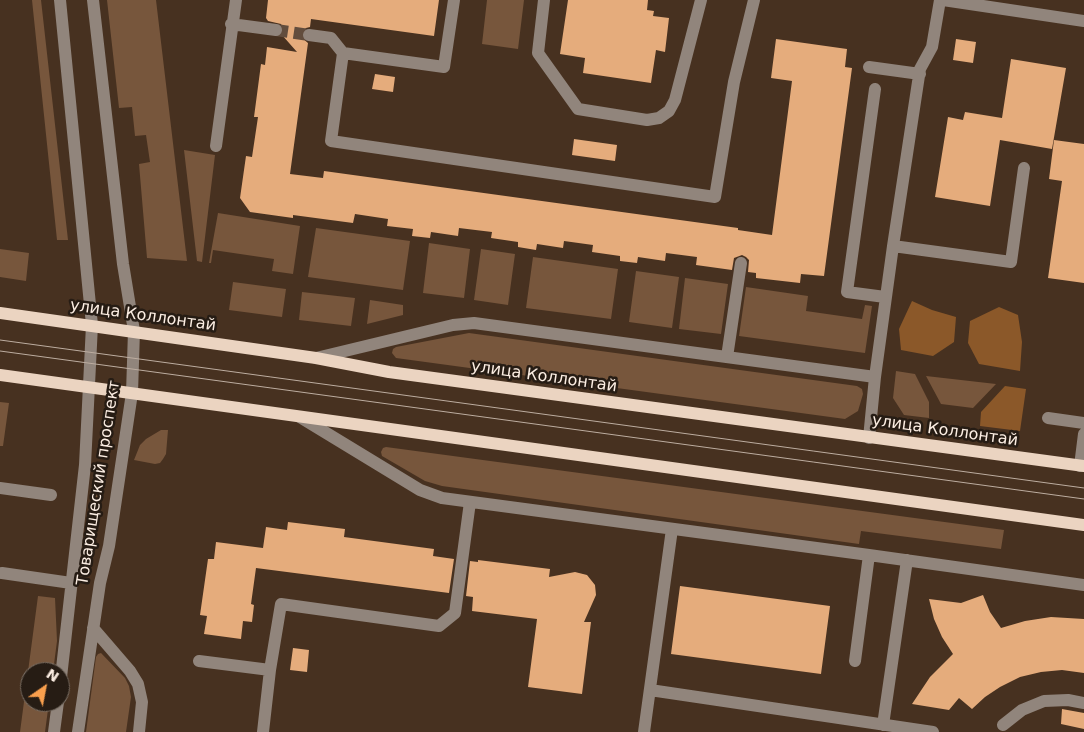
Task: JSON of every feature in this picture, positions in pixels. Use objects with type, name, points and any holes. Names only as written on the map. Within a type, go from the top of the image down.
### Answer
[{"type":"main road","name":"улица Коллонтай","points":[[0,313],[316,358],[389,372],[1082,466]]},
{"type":"main road","points":[[0,375],[1084,525]]},
{"type":"street","name":"Товарищеский проспект","points":[[60,0],[92,326],[85,465],[63,662]]},
{"type":"street","name":"Товарищеский проспект","points":[[78,732],[100,583],[109,546],[132,393],[134,331],[123,264],[93,0]]},
{"type":"street","points":[[216,146],[231,24],[236,0]]},
{"type":"street","points":[[309,34],[331,38],[343,53],[444,67],[454,0]]},
{"type":"street","points":[[544,0],[538,53],[578,109],[647,120],[660,118],[669,111],[675,100],[701,0]]},
{"type":"street","points":[[343,53],[331,141],[716,197],[734,82],[754,0]]},
{"type":"street","points":[[869,438],[885,297],[920,69],[932,47],[941,0],[1084,21]]},
{"type":"street","points":[[231,24],[276,30]]},
{"type":"street","points":[[870,67],[920,74]]},
{"type":"street","points":[[875,89],[846,292],[885,297]]},
{"type":"street","points":[[893,246],[1011,262],[1024,168]]},
{"type":"street","points":[[727,356],[741,263]]},
{"type":"street","points":[[316,358],[462,323],[474,323],[875,377]]},
{"type":"street","points":[[300,417],[430,495],[1084,585]]},
{"type":"street","points":[[1048,418],[1084,423]]},
{"type":"street","points":[[1082,466],[1084,434]]},
{"type":"street","points":[[0,488],[51,495]]},
{"type":"street","points":[[263,732],[270,670],[282,604],[440,626],[455,613],[470,502]]},
{"type":"street","points":[[644,732],[672,529]]},
{"type":"street","points":[[856,661],[869,554]]},
{"type":"street","points":[[883,725],[907,560]]},
{"type":"street","points":[[2,573],[71,583]]},
{"type":"street","points":[[94,628],[138,684],[142,702],[143,731]]},
{"type":"street","points":[[199,661],[270,670]]},
{"type":"street","points":[[650,690],[933,732]]},
{"type":"street","points":[[1003,725],[1022,710],[1044,701],[1068,700],[1084,703]]},
{"type":"street","points":[[54,732],[57,712]]},
{"type":"shaded area","points":[[32,0],[41,0],[68,240],[57,240]]},
{"type":"shaded area","points":[[107,0],[156,0],[187,261],[147,258],[139,164],[150,162],[146,135],[135,136],[132,107],[119,108]]},
{"type":"shaded area","points":[[487,0],[524,0],[518,49],[482,44]]},
{"type":"shaded area","points":[[184,150],[215,155],[202,262],[197,261]]},
{"type":"shaded area","points":[[218,213],[300,226],[293,274],[272,271],[274,259],[213,250],[211,263],[209,263]]},
{"type":"shaded area","points":[[316,228],[410,241],[403,290],[308,277]]},
{"type":"shaded area","points":[[429,243],[470,249],[464,298],[423,293]]},
{"type":"shaded area","points":[[0,249],[29,253],[26,281],[0,277]]},
{"type":"shaded area","points":[[481,249],[515,254],[508,305],[474,300]]},
{"type":"shaded area","points":[[533,257],[618,269],[611,319],[526,308]]},
{"type":"shaded area","points":[[636,271],[679,277],[672,328],[629,322]]},
{"type":"shaded area","points":[[685,278],[728,284],[721,334],[679,329]]},
{"type":"shaded area","points":[[233,282],[286,289],[282,317],[229,310]]},
{"type":"shaded area","points":[[746,287],[808,296],[806,311],[862,319],[865,305],[872,306],[865,353],[739,336]]},
{"type":"shaded area","points":[[302,292],[355,298],[351,326],[299,320]]},
{"type":"shaded area","points":[[370,300],[403,305],[403,315],[367,324]]},
{"type":"shaded area","points":[[912,301],[932,310],[956,317],[954,342],[933,356],[901,350],[899,329]]},
{"type":"shaded area","points":[[999,307],[1018,315],[1022,342],[1020,371],[979,364],[968,343],[970,321]]},
{"type":"shaded area","points":[[469,333],[857,386],[862,389],[863,394],[858,411],[845,419],[396,358],[392,353],[396,347]]},
{"type":"shaded area","points":[[896,371],[915,374],[929,402],[929,418],[904,415],[893,398]]},
{"type":"shaded area","points":[[926,376],[996,384],[973,408],[941,404]]},
{"type":"shaded area","points":[[1005,386],[1026,389],[1020,431],[980,426],[981,412]]},
{"type":"shaded area","points":[[0,402],[9,403],[3,446],[0,446]]},
{"type":"shaded area","points":[[161,430],[168,430],[166,454],[160,463],[155,464],[134,460],[140,445]]},
{"type":"shaded area","points":[[386,447],[1004,530],[1001,549],[861,531],[859,544],[442,486],[425,481],[382,456],[381,452]]},
{"type":"shaded area","points":[[96,474],[107,475],[94,512],[91,512]]},
{"type":"shaded area","points":[[38,596],[55,598],[57,641],[54,662],[29,662]]},
{"type":"shaded area","points":[[101,653],[125,678],[129,686],[131,697],[126,732],[86,732],[96,657]]},
{"type":"shaded area","points":[[23,712],[48,712],[45,732],[20,732]]},
{"type":"building","points":[[268,0],[439,0],[434,36],[311,19],[310,27],[301,33],[302,38],[308,43],[290,174],[323,178],[324,171],[738,228],[738,230],[772,235],[792,81],[771,78],[776,39],[847,49],[845,67],[852,68],[824,276],[801,274],[800,283],[756,278],[756,273],[748,272],[749,260],[742,255],[734,258],[732,270],[696,265],[697,257],[666,253],[665,261],[638,257],[637,263],[620,261],[620,256],[592,252],[593,245],[564,241],[563,248],[537,244],[536,250],[518,247],[518,242],[491,238],[492,232],[459,228],[458,236],[431,232],[430,238],[412,236],[413,229],[387,226],[388,219],[355,214],[353,223],[293,215],[293,218],[250,212],[240,198],[246,156],[252,157],[258,117],[254,117],[261,64],[265,65],[267,47],[297,52],[282,35],[284,31],[281,24],[268,21],[266,18]]},
{"type":"building","points":[[568,0],[648,0],[647,10],[654,11],[653,16],[669,18],[665,52],[656,50],[651,83],[583,73],[585,58],[560,54]]},
{"type":"building","points":[[956,39],[976,42],[973,63],[953,60]]},
{"type":"building","points":[[1011,59],[1066,68],[1052,149],[1000,140],[990,206],[935,197],[948,117],[963,120],[965,112],[1002,118]]},
{"type":"building","points":[[375,74],[395,77],[393,92],[372,89]]},
{"type":"building","points":[[574,139],[617,145],[615,161],[572,155]]},
{"type":"building","points":[[1054,140],[1084,144],[1084,283],[1048,278],[1062,181],[1049,179]]},
{"type":"building","points":[[288,522],[345,529],[344,537],[434,549],[433,556],[454,559],[449,593],[256,568],[251,604],[254,605],[252,622],[243,621],[241,639],[204,634],[207,616],[200,615],[208,559],[214,559],[216,542],[263,548],[266,527],[287,530]]},
{"type":"building","points":[[478,560],[550,569],[549,577],[575,572],[587,575],[595,585],[596,595],[584,622],[591,622],[582,694],[528,687],[537,619],[472,611],[473,597],[466,596],[470,561],[478,562]]},
{"type":"building","points":[[680,586],[830,606],[821,674],[671,654]]},
{"type":"building","points":[[983,595],[990,612],[1001,628],[1025,621],[1051,617],[1084,619],[1084,673],[1062,670],[1020,677],[985,697],[972,709],[959,698],[949,710],[912,704],[930,677],[953,654],[942,637],[934,619],[929,599],[961,603]]},
{"type":"building","points":[[293,648],[309,650],[307,672],[290,670]]},
{"type":"building","points":[[1062,709],[1084,713],[1084,729],[1061,724]]},
{"type":"tunnel","points":[[276,30],[309,35]]},
{"type":"tram line","points":[[0,340],[1084,488]]},
{"type":"tram line","points":[[0,351],[1084,499]]}]
